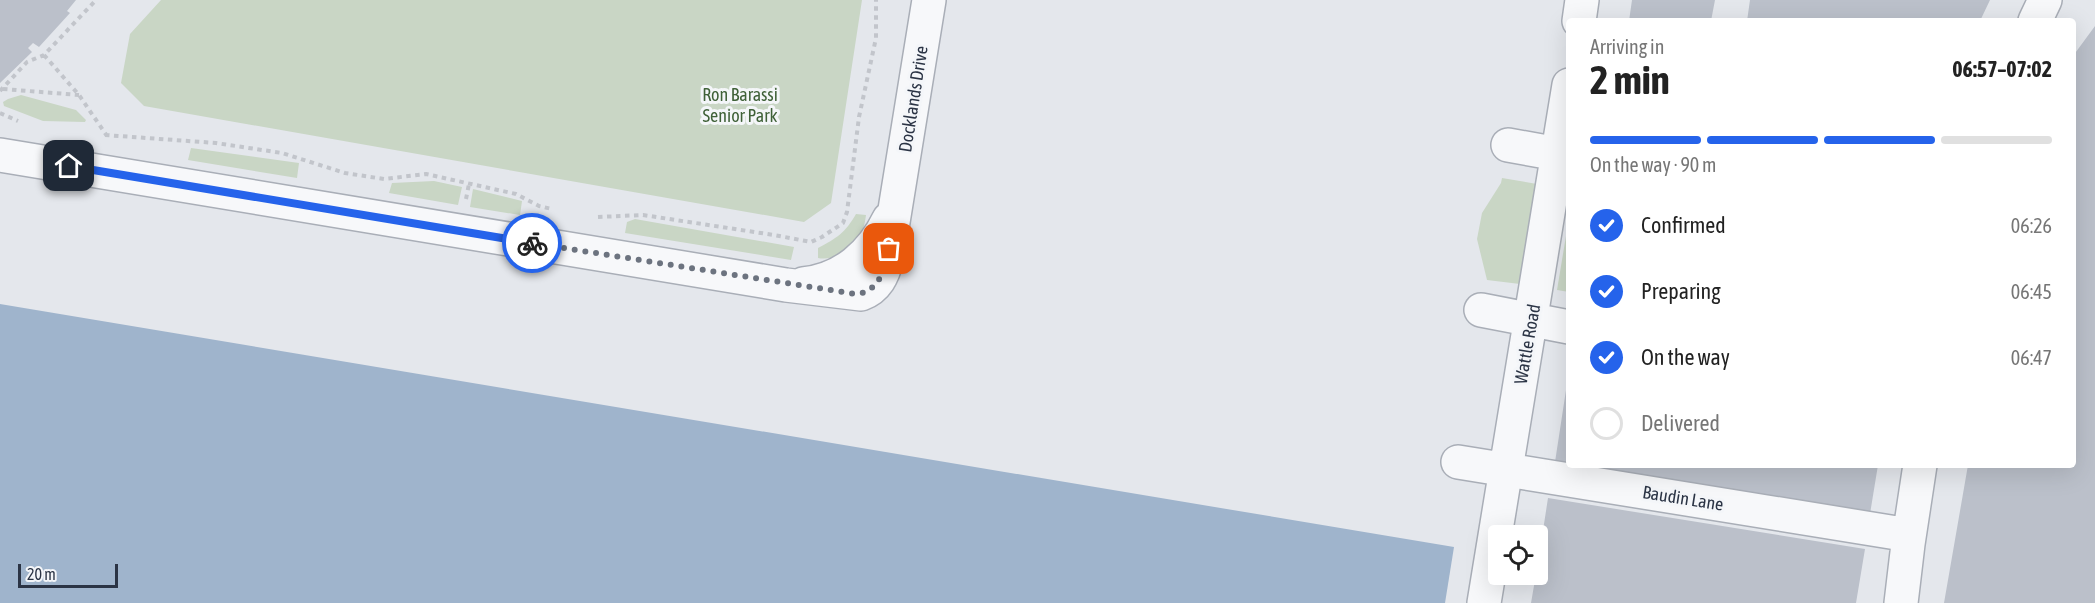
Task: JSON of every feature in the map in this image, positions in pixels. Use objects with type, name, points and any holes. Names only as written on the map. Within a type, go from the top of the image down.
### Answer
[{"type":"street","name":"Docklands Drive","points":[[0,154],[786,285],[813,283],[842,272],[858,261],[881,234],[891,217],[929,0]]},
{"type":"street","points":[[1579,18],[1582,0]]},
{"type":"street","points":[[2036,18],[2045,0]]},
{"type":"street","name":"Wattle Road","points":[[1484,603],[1532,321],[1564,155],[1566,127]]},
{"type":"street","points":[[1508,145],[1564,155]]},
{"type":"street","points":[[1481,310],[1566,327]]},
{"type":"street","name":"Baudin Lane","points":[[1458,462],[1908,540]]},
{"type":"street","points":[[1901,603],[1920,468]]},
{"type":"path","points":[[1,90],[27,62],[44,55],[96,0]]},
{"type":"path","points":[[592,217],[643,215],[811,242],[843,223],[847,212],[862,98],[876,38],[876,0]]},
{"type":"path","points":[[44,55],[79,95],[107,136]]},
{"type":"path","points":[[1,90],[79,95]]},
{"type":"path","points":[[0,113],[21,123]]},
{"type":"path","points":[[95,135],[216,143],[282,153],[345,173],[384,179],[426,174],[516,194],[539,206],[562,212]]},
{"type":"path","points":[[465,206],[469,184]]},
{"type":"green space","name":"Ron Barassi Senior Park","points":[[161,0],[862,0],[831,203],[804,222],[144,106],[121,83],[130,34]]},
{"type":"green space","points":[[21,95],[76,110],[86,120],[85,122],[43,121],[4,106],[3,102]]},
{"type":"green space","points":[[191,148],[299,163],[297,178],[188,160]]},
{"type":"green space","points":[[1502,178],[1537,184],[1520,284],[1487,280],[1477,239],[1482,213]]},
{"type":"green space","points":[[434,181],[462,187],[458,205],[389,193],[392,183]]},
{"type":"green space","points":[[473,189],[522,201],[520,215],[470,207]]},
{"type":"green space","points":[[856,214],[866,215],[863,230],[856,243],[846,251],[830,258],[818,258],[818,248],[840,234]]},
{"type":"green space","points":[[635,219],[794,247],[791,260],[625,233],[627,222]]},
{"type":"green space","points":[[1566,236],[1566,292],[1557,290]]},
{"type":"water","points":[[0,304],[1454,547],[1445,603],[0,603]]},
{"type":"building","points":[[0,0],[76,0],[67,11],[70,13],[39,47],[33,43],[28,48],[32,52],[0,83]]},
{"type":"building","points":[[1632,0],[1715,0],[1712,18],[1629,18]]},
{"type":"building","points":[[1750,0],[1990,0],[1981,18],[1747,18]]},
{"type":"building","points":[[2095,26],[2095,603],[1944,603],[1967,468],[2076,468],[2076,52]]},
{"type":"building","points":[[1566,390],[1566,464],[1555,462]]},
{"type":"building","points":[[1597,468],[1878,468],[1870,514]]},
{"type":"building","points":[[1548,498],[1865,549],[1856,603],[1531,603],[1534,585],[1548,585],[1548,525],[1544,525]]},
{"type":"way so far","points":[[532,243],[786,285],[856,294],[870,290],[879,281],[889,249]]},
{"type":"route","points":[[69,166],[532,243]]}]
